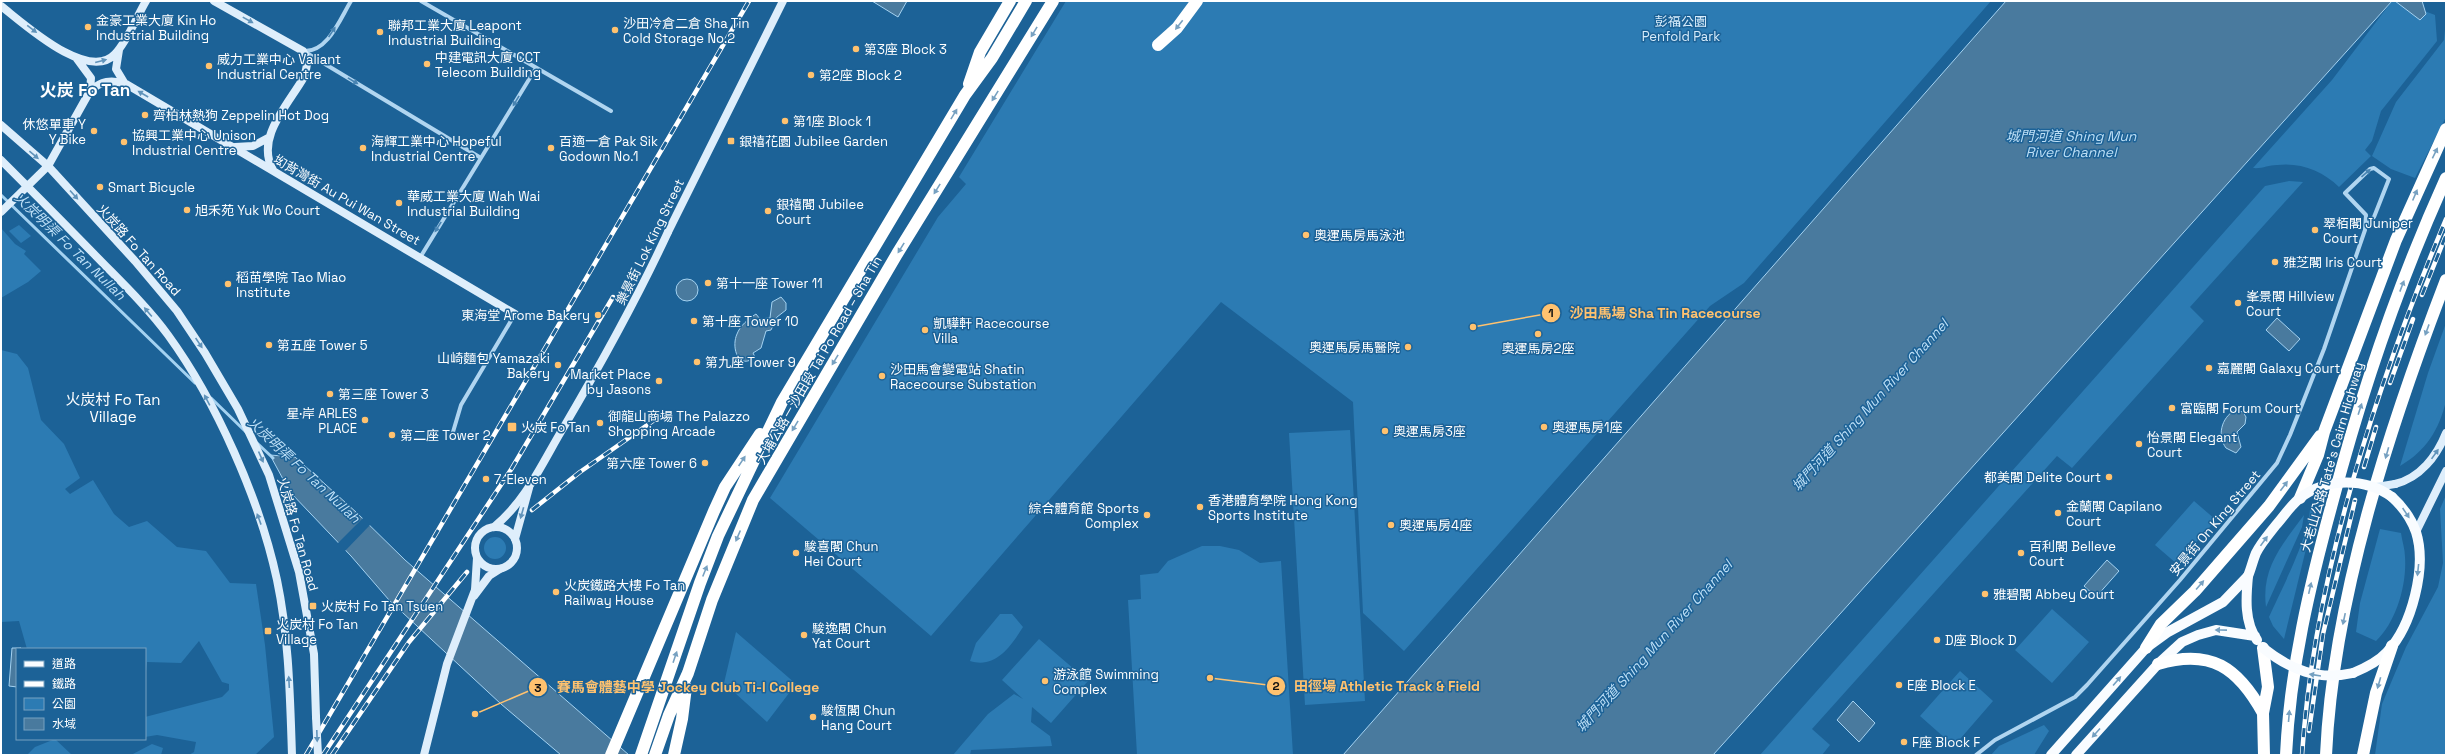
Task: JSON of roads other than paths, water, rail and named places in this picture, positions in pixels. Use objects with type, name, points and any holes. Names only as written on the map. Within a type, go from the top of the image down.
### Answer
[{"type":"highway","points":[[965,95],[980,52],[1010,1]]},
{"type":"highway","name":"大埔公路－沙田段 Tai Po Road – Sha Tin","points":[[641,755],[700,583],[718,536],[782,402],[965,95],[992,58],[1026,1]]},
{"type":"highway","name":"大埔公路－沙田段 Tai Po Road – Sha Tin","points":[[655,755],[669,715],[688,674],[712,600],[753,500],[897,254],[1053,1]]},
{"type":"highway","points":[[1158,45],[1177,28],[1197,1]]},
{"type":"highway","points":[[2300,498],[2309,462],[2324,432],[2396,240],[2446,129]]},
{"type":"highway","name":"大老山公路 Tate's Cairn Highway","points":[[2286,755],[2292,693],[2302,626],[2320,544],[2346,452],[2396,301],[2446,178]]},
{"type":"highway","points":[[2326,755],[2336,659],[2359,553],[2406,390],[2446,280]]},
{"type":"highway","points":[[611,755],[722,493],[782,402]]},
{"type":"highway","points":[[2146,648],[2161,624],[2309,462]]},
{"type":"highway","points":[[2363,755],[2376,693],[2392,646]]},
{"type":"highway","points":[[2263,648],[2268,681],[2268,694],[2263,713],[2264,755]]},
{"type":"highway","points":[[2158,664],[2192,660],[2207,661],[2221,665],[2236,674],[2249,689],[2263,713]]},
{"type":"highway","points":[[674,755],[682,719],[688,674]]},
{"type":"main road","points":[[2361,482],[2376,487],[2392,497],[2404,509],[2416,532],[2419,550],[2415,595],[2407,620],[2392,646],[2380,658],[2354,673],[2330,676],[2305,673],[2282,662],[2263,648],[2254,636],[2246,599],[2248,576],[2256,552],[2300,498],[2329,485],[2361,482]]},
{"type":"main road","points":[[2051,755],[2146,648],[2182,625],[2223,602],[2248,576]]},
{"type":"main road","points":[[2076,755],[2174,648],[2189,638],[2216,630],[2254,636]]},
{"type":"street","points":[[1,6],[36,33],[77,58],[87,62],[106,60],[114,55],[146,1]]},
{"type":"street","points":[[214,1],[303,51],[481,158]]},
{"type":"street","points":[[303,51],[311,52],[324,42],[351,1]]},
{"type":"street","points":[[421,1],[611,111]]},
{"type":"street","name":"樂景街 Lok King Street","points":[[494,527],[512,510],[529,488],[612,345],[783,1]]},
{"type":"street","points":[[120,46],[116,69],[119,76],[126,84]]},
{"type":"street","points":[[274,171],[267,160],[268,138],[304,77],[308,62],[303,51]]},
{"type":"street","points":[[2,211],[48,166],[90,91],[91,78],[77,58]]},
{"type":"street","points":[[420,256],[536,68]]},
{"type":"street","points":[[90,91],[104,82],[118,81],[126,84]]},
{"type":"street","name":"㘭背灣街 Au Pui Wan Street","points":[[126,84],[420,256],[515,314]]},
{"type":"street","name":"火炭路 Fo Tan Road","points":[[1,125],[48,166],[135,261],[177,311],[215,368],[246,425],[269,475],[293,549],[311,635],[318,755]]},
{"type":"street","points":[[233,147],[253,146],[268,138]]},
{"type":"street","points":[[1,160],[134,294],[163,329],[200,386],[231,447],[271,556],[284,623],[292,755]]},
{"type":"street","name":"安景街 On King Street","points":[[1976,755],[1995,740],[2075,697],[2180,580],[2272,469],[2290,435],[2324,349],[2366,226],[2366,215],[2345,193],[2370,169],[2374,168],[2389,179],[2374,217],[2366,226]]},
{"type":"street","points":[[453,432],[461,405],[515,314]]},
{"type":"street","points":[[2376,487],[2408,480],[2423,469],[2440,447],[2446,433]]},
{"type":"street","points":[[2416,532],[2446,470]]},
{"type":"street","name":"樂景街 Lok King Street","points":[[515,539],[529,488]]},
{"type":"street","points":[[424,755],[447,664],[474,596],[476,584],[477,558],[475,552],[477,538],[487,529],[494,527],[507,530],[515,539],[517,546],[515,558],[507,566],[490,576],[474,596]]},
{"type":"street","points":[[477,558],[487,567],[500,569]]},
{"type":"water","points":[[872,1],[907,1],[898,17]]},
{"type":"water","name":"城門河道 Shing Mun River Channel","points":[[2006,1],[2392,1],[1713,755],[1343,755]]},
{"type":"water","points":[[2395,1],[2422,1],[2426,14],[2420,20]]},
{"type":"water","points":[[687,279],[695,282],[698,290],[695,298],[687,301],[679,298],[676,290],[679,282]]},
{"type":"water","points":[[781,297],[786,303],[786,310],[777,317],[771,330],[766,331],[761,348],[753,353],[755,357],[749,361],[740,359],[737,356],[735,339],[740,328],[747,320],[756,314],[760,319],[770,318],[772,302]]},
{"type":"water","points":[[2277,318],[2300,339],[2289,351],[2266,330]]},
{"type":"water","points":[[2235,410],[2243,412],[2246,417],[2245,424],[2237,432],[2241,447],[2236,453],[2226,448],[2223,443],[2221,433],[2226,418]]},
{"type":"water","points":[[270,455],[295,457],[356,512],[405,560],[629,755],[561,755],[501,704],[389,600],[351,556],[290,492]]},
{"type":"water","points":[[2107,560],[2119,571],[2096,597],[2084,586]]},
{"type":"water","points":[[12,648],[16,648],[16,687],[9,686]]},
{"type":"water","points":[[1853,701],[1875,723],[1859,742],[1837,720]]},
{"type":"waterway","name":"火炭明渠 Fo Tan Nullah","points":[[1,195],[195,383]]},
{"type":"waterway","name":"火炭明渠 Fo Tan Nullah","points":[[211,398],[246,432]]},
{"type":"waterway","name":"火炭明渠 Fo Tan Nullah","points":[[257,443],[273,458]]},
{"type":"railway","points":[[306,755],[749,1]]},
{"type":"railway","points":[[2302,755],[2309,687],[2320,618],[2334,550],[2352,482],[2373,414],[2396,348],[2446,219]]},
{"type":"railway","points":[[2422,295],[2446,235]]},
{"type":"railway","points":[[323,755],[512,468],[613,297]]},
{"type":"railway","points":[[2390,383],[2413,319]]},
{"type":"railway","points":[[532,510],[580,472],[663,414]]},
{"type":"railway","points":[[2364,467],[2376,427]]},
{"type":"railway","points":[[2309,731],[2323,634],[2355,500]]},
{"type":"railway","points":[[332,755],[409,642],[467,572]]},
{"type":"place","name":"金豪工業大廈 Kin Ho Industrial Building","points":[[88,27]]},
{"type":"place","name":"沙田冷倉二倉 Sha Tin Cold Storage No.2","points":[[615,30]]},
{"type":"place","name":"聯邦工業大廈 Leapont Industrial Building","points":[[380,32]]},
{"type":"place","name":"第3座 Block 3","points":[[856,49]]},
{"type":"place","name":"中建電訊大廈 CCT Telecom Building","points":[[427,64]]},
{"type":"place","name":"威力工業中心 Valiant Industrial Centre","points":[[209,66]]},
{"type":"place","name":"第2座 Block 2","points":[[811,75]]},
{"type":"place","name":"齊柏林熱狗 Zeppelin Hot Dog","points":[[145,115]]},
{"type":"place","name":"第1座 Block 1","points":[[785,121]]},
{"type":"place","name":"休悠單車 Y Y Bike","points":[[94,131]]},
{"type":"place","name":"銀禧花園 Jubilee Garden","points":[[731,141]]},
{"type":"place","name":"協興工業中心 Unison Industrial Centre","points":[[124,142]]},
{"type":"place","name":"海輝工業中心 Hopeful Industrial Centre","points":[[363,148]]},
{"type":"place","name":"百適一倉 Pak Sik Godown No.1","points":[[551,148]]},
{"type":"place","name":"Smart Bicycle","points":[[100,187]]},
{"type":"place","name":"華威工業大廈 Wah Wai Industrial Building","points":[[399,203]]},
{"type":"place","name":"旭禾苑 Yuk Wo Court","points":[[187,210]]},
{"type":"place","name":"銀禧閣 Jubilee Court","points":[[768,211]]},
{"type":"place","name":"翠栢閣 Juniper Court","points":[[2315,230]]},
{"type":"place","name":"奧運馬房馬泳池","points":[[1306,235]]},
{"type":"place","name":"雅芝閣 Iris Court","points":[[2275,262]]},
{"type":"place","name":"第十一座 Tower 11","points":[[708,283]]},
{"type":"place","name":"稻苗學院 Tao Miao Institute","points":[[228,284]]},
{"type":"place","name":"峯景閣 Hillview Court","points":[[2238,303]]},
{"type":"place","name":"東海堂 Arome Bakery","points":[[598,315]]},
{"type":"place","name":"第十座 Tower 10","points":[[694,321]]},
{"type":"place","name":"沙田馬場 Sha Tin Racecourse","points":[[1473,327]]},
{"type":"place","name":"凱驊軒 Racecourse Villa","points":[[925,330]]},
{"type":"place","name":"奧運馬房2座","points":[[1538,334]]},
{"type":"place","name":"第五座 Tower 5","points":[[269,345]]},
{"type":"place","name":"奧運馬房馬醫院","points":[[1408,347]]},
{"type":"place","name":"第九座 Tower 9","points":[[697,362]]},
{"type":"place","name":"山崎麵包 Yamazaki Bakery","points":[[558,365]]},
{"type":"place","name":"嘉麗閣 Galaxy Court","points":[[2209,368]]},
{"type":"place","name":"沙田馬會變電站 Shatin Racecourse Substation","points":[[882,376]]},
{"type":"place","name":"Market Place by Jasons","points":[[659,381]]},
{"type":"place","name":"第三座 Tower 3","points":[[330,394]]},
{"type":"place","name":"富臨閣 Forum Court","points":[[2172,408]]},
{"type":"place","name":"星·岸 ARLES PLACE","points":[[365,420]]},
{"type":"place","name":"御龍山商場 The Palazzo Shopping Arcade","points":[[600,423]]},
{"type":"place","name":"火炭 Fo Tan","points":[[512,427]]},
{"type":"place","name":"奧運馬房1座","points":[[1544,427]]},
{"type":"place","name":"奧運馬房3座","points":[[1385,431]]},
{"type":"place","name":"第二座 Tower 2","points":[[392,435]]},
{"type":"place","name":"怡景閣 Elegant Court","points":[[2139,444]]},
{"type":"place","name":"第六座 Tower 6","points":[[705,463]]},
{"type":"place","name":"都美閣 Delite Court","points":[[2109,477]]},
{"type":"place","name":"7-Eleven","points":[[486,479]]},
{"type":"place","name":"香港體育學院 Hong Kong Sports Institute","points":[[1200,507]]},
{"type":"place","name":"金蘭閣 Capilano Court","points":[[2058,513]]},
{"type":"place","name":"綜合體育館 Sports Complex","points":[[1147,515]]},
{"type":"place","name":"奧運馬房4座","points":[[1391,525]]},
{"type":"place","name":"駿喜閣 Chun Hei Court","points":[[796,553]]},
{"type":"place","name":"百利閣 Belleve Court","points":[[2021,553]]},
{"type":"place","name":"火炭鐵路大樓 Fo Tan Railway House","points":[[556,592]]},
{"type":"place","name":"雅碧閣 Abbey Court","points":[[1985,594]]},
{"type":"place","name":"火炭村 Fo Tan Tsuen","points":[[313,606]]},
{"type":"place","name":"火炭村 Fo Tan Village","points":[[268,631]]},
{"type":"place","name":"駿逸閣 Chun Yat Court","points":[[804,635]]},
{"type":"place","name":"D座 Block D","points":[[1937,640]]},
{"type":"place","name":"田徑場 Athletic Track & Field","points":[[1210,678]]},
{"type":"place","name":"游泳館 Swimming Complex","points":[[1045,681]]},
{"type":"place","name":"E座 Block E","points":[[1899,685]]},
{"type":"place","name":"賽馬會體藝中學 Jockey Club Ti-I College","points":[[475,714]]},
{"type":"place","name":"駿恆閣 Chun Hang Court","points":[[813,717]]},
{"type":"place","name":"F座 Block F","points":[[1904,742]]},
{"type":"district","name":"火炭 Fo Tan","points":[[85,90]]},
{"type":"district","name":"火炭村 Fo Tan Village","points":[[113,408]]},
{"type":"park label","name":"彭福公園 Penfold Park","points":[[1681,28]]}]
